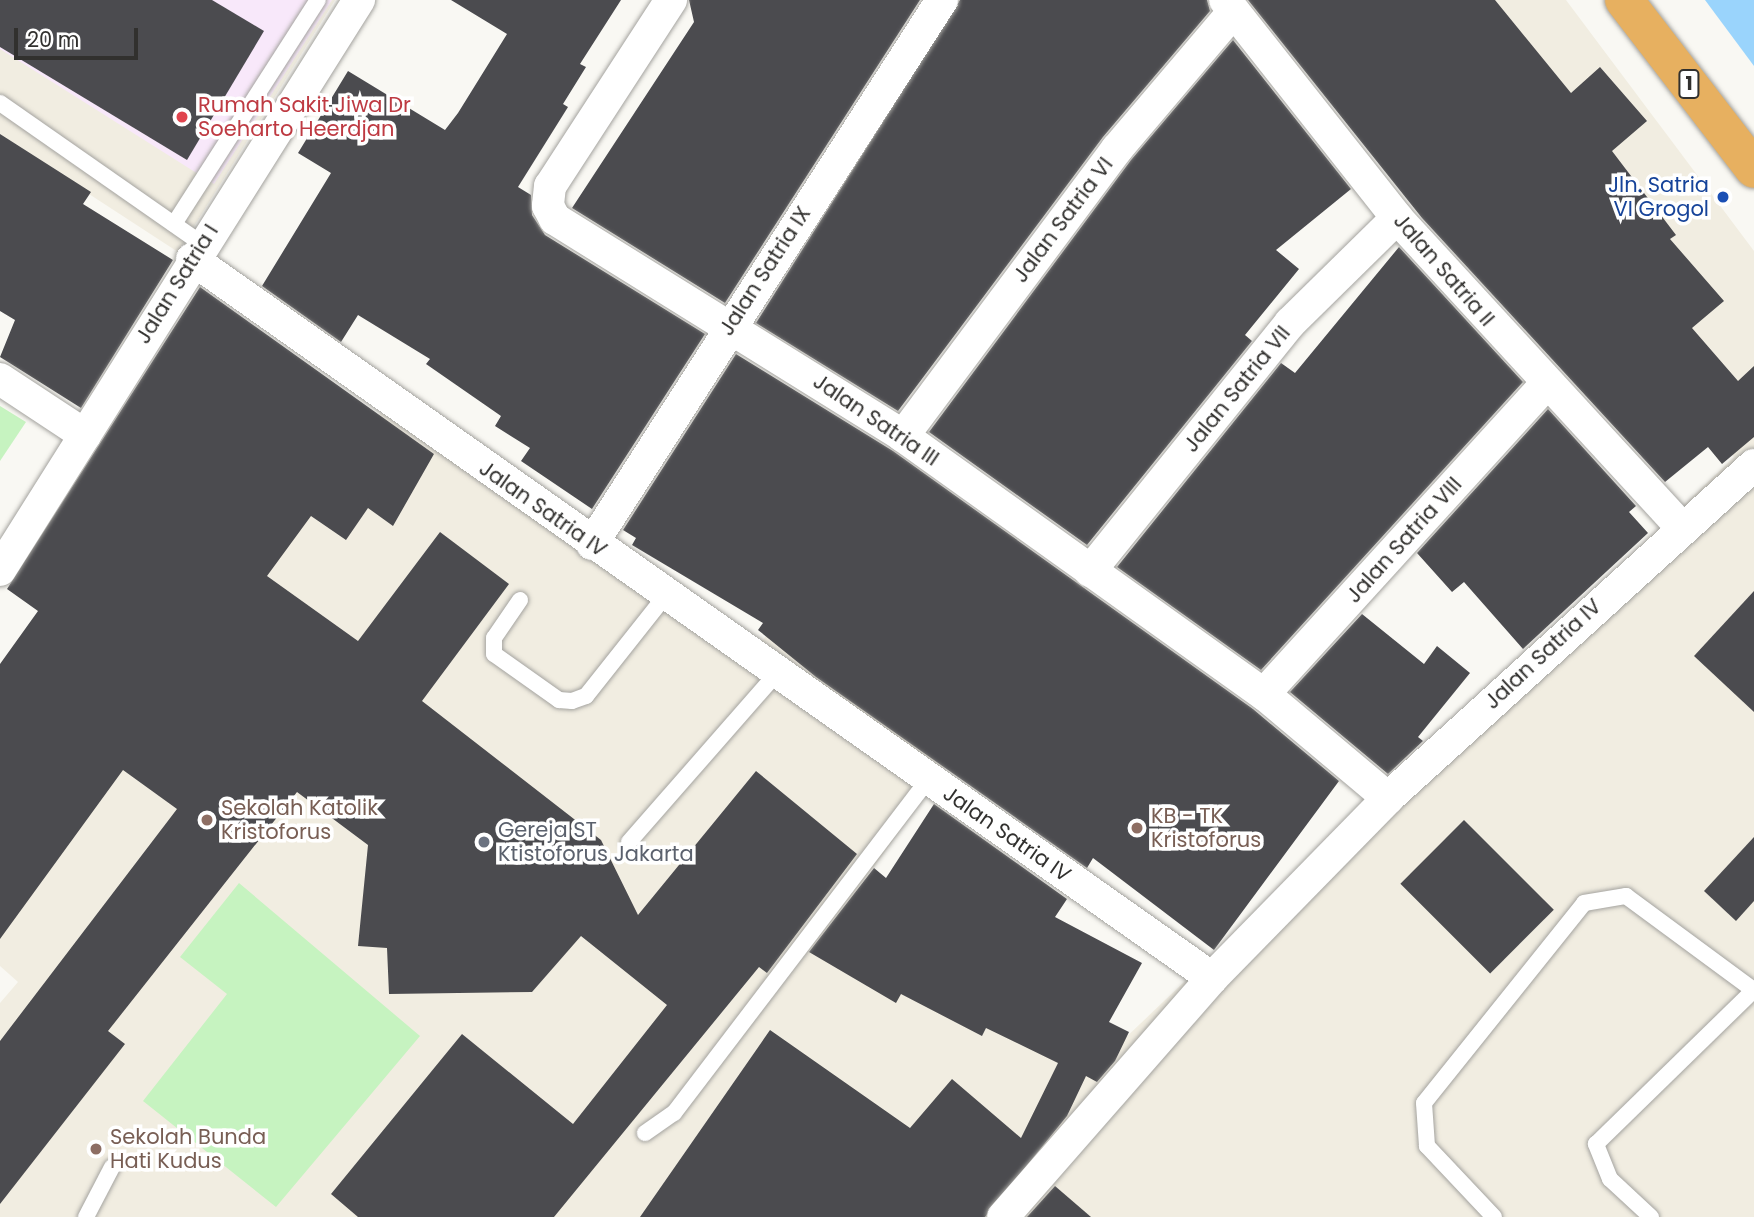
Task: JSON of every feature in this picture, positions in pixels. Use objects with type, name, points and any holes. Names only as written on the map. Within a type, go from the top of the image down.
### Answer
[{"type":"highway","name":"1","points":[[1624,0],[1754,169]]},
{"type":"street","name":"Jalan Satria I","points":[[0,570],[197,251],[359,0]]},
{"type":"street","name":"Jalan Satria III","points":[[671,0],[550,186],[548,206],[555,219],[730,324],[903,436],[1264,694],[1388,799]]},
{"type":"street","name":"Jalan Satria IX","points":[[592,544],[730,324],[942,0]]},
{"type":"street","name":"Jalan Satria II","points":[[1229,6],[1397,218],[1545,385],[1680,526]]},
{"type":"street","name":"Jalan Satria VI","points":[[903,436],[1117,149],[1229,6]]},
{"type":"street","name":"Jalan Satria VII","points":[[1090,570],[1290,323],[1397,218]]},
{"type":"street","name":"Jalan Satria IV","points":[[197,251],[592,544],[1212,978],[1388,799],[1680,526],[1754,465]]},
{"type":"street","points":[[0,379],[85,435]]},
{"type":"street","name":"Jalan Satria VIII","points":[[1264,694],[1545,385]]},
{"type":"street","points":[[1003,1217],[1212,978]]},
{"type":"lane","points":[[174,224],[318,0]]},
{"type":"lane","points":[[0,103],[174,224],[197,251]]},
{"type":"lane","points":[[520,600],[494,638],[494,654],[559,699],[572,701],[586,696],[666,595]]},
{"type":"lane","points":[[629,842],[778,673]]},
{"type":"lane","points":[[645,1133],[674,1113],[928,779]]},
{"type":"lane","points":[[1493,1217],[1427,1146],[1424,1104],[1584,902],[1626,896],[1753,989],[1596,1144],[1610,1179],[1651,1217]]},
{"type":"lane","points":[[86,1217],[112,1167]]},
{"type":"shaded area","name":"Rumah Sakit Jiwa Dr Soeharto Heerdjan","points":[[0,0],[335,0],[178,252],[0,136]]},
{"type":"shaded area","name":"Rumah Sakit Jiwa Dr Soeharto Heerdjan","points":[[0,0],[332,0],[214,184],[0,49]]},
{"type":"shaded area","points":[[1379,0],[1566,0],[1754,251],[1754,1217],[0,1217],[0,1003],[18,982],[0,966],[0,907],[381,412],[743,665],[848,532],[1026,656],[829,929],[1097,1065],[1734,457]]},
{"type":"green space","points":[[0,406],[26,422],[0,461]]},
{"type":"green space","points":[[239,883],[420,1036],[276,1207],[143,1101],[227,994],[180,957]]},
{"type":"water","points":[[1705,0],[1754,0],[1754,66]]},
{"type":"building","name":"Rumah Sakit Jiwa Dr Soeharto Heerdjan","points":[[0,0],[212,0],[264,31],[187,160],[0,47]]},
{"type":"building","points":[[451,0],[621,0],[580,64],[586,67],[563,104],[568,107],[518,187],[531,195],[532,215],[545,235],[705,334],[592,509],[521,461],[530,448],[495,426],[501,416],[426,364],[430,359],[358,315],[341,342],[262,286],[331,173],[298,153],[348,71],[445,130],[458,113],[507,34]]},
{"type":"building","points":[[689,0],[920,0],[725,303],[572,208],[694,22]]},
{"type":"building","points":[[960,0],[1207,0],[1210,11],[1103,137],[898,411],[756,323]]},
{"type":"building","points":[[1248,0],[1495,0],[1571,93],[1600,67],[1647,121],[1612,151],[1676,235],[1670,239],[1724,301],[1692,328],[1738,381],[1754,366],[1754,437],[1722,464],[1708,447],[1665,482],[1422,218]]},
{"type":"building","points":[[1233,40],[1351,189],[1276,250],[1299,269],[1245,335],[1252,341],[1087,545],[929,432],[1131,160]]},
{"type":"building","points":[[0,134],[91,192],[83,204],[173,260],[81,408],[0,357],[15,320],[0,311]]},
{"type":"building","points":[[1399,247],[1523,382],[1261,670],[1117,567],[1281,363],[1295,373]]},
{"type":"building","points":[[200,287],[434,454],[393,526],[368,508],[346,540],[311,516],[267,576],[358,641],[440,532],[509,584],[422,701],[601,840],[638,915],[756,771],[857,854],[767,973],[759,967],[554,1217],[358,1217],[331,1194],[462,1034],[573,1124],[667,1005],[581,936],[532,992],[389,994],[387,948],[358,946],[368,845],[297,792],[108,1031],[125,1044],[0,1204],[0,1041],[177,809],[123,770],[0,939],[0,664],[38,611],[7,589]]},
{"type":"building","points":[[736,354],[893,451],[1253,709],[1339,781],[1214,950],[1093,858],[1087,868],[816,677],[758,630],[763,623],[632,545],[636,538],[623,530]]},
{"type":"building","points":[[1548,409],[1636,506],[1629,512],[1648,533],[1523,649],[1464,582],[1452,592],[1417,553]]},
{"type":"building","points":[[1754,591],[1754,712],[1694,656]]},
{"type":"building","points":[[1362,614],[1424,664],[1437,646],[1470,673],[1418,737],[1423,741],[1388,774],[1290,692]]},
{"type":"building","points":[[934,804],[1067,899],[1055,917],[1142,963],[1109,1022],[1129,1032],[1115,1061],[1097,1082],[1086,1076],[1067,1116],[985,1217],[640,1217],[770,1030],[910,1128],[952,1079],[1021,1138],[1058,1063],[986,1028],[982,1036],[901,994],[896,1003],[809,952],[874,868],[886,878]]},
{"type":"building","points":[[1464,820],[1554,910],[1490,973],[1400,884]]},
{"type":"building","points":[[1754,837],[1754,901],[1736,921],[1704,891]]},
{"type":"building","points":[[1055,1186],[1091,1217],[1027,1217]]},
{"type":"place","name":"Rumah Sakit Jiwa Dr Soeharto Heerdjan","points":[[182,117]]},
{"type":"place","name":"Jln. Satria VI Grogol","points":[[1723,197]]},
{"type":"place","name":"Sekolah Katolik Kristoforus","points":[[207,820]]},
{"type":"place","name":"KB - TK Kristoforus","points":[[1137,828]]},
{"type":"place","name":"Gereja ST Ktistoforus Jakarta","points":[[484,842]]},
{"type":"place","name":"Sekolah Bunda Hati Kudus","points":[[96,1149]]}]
